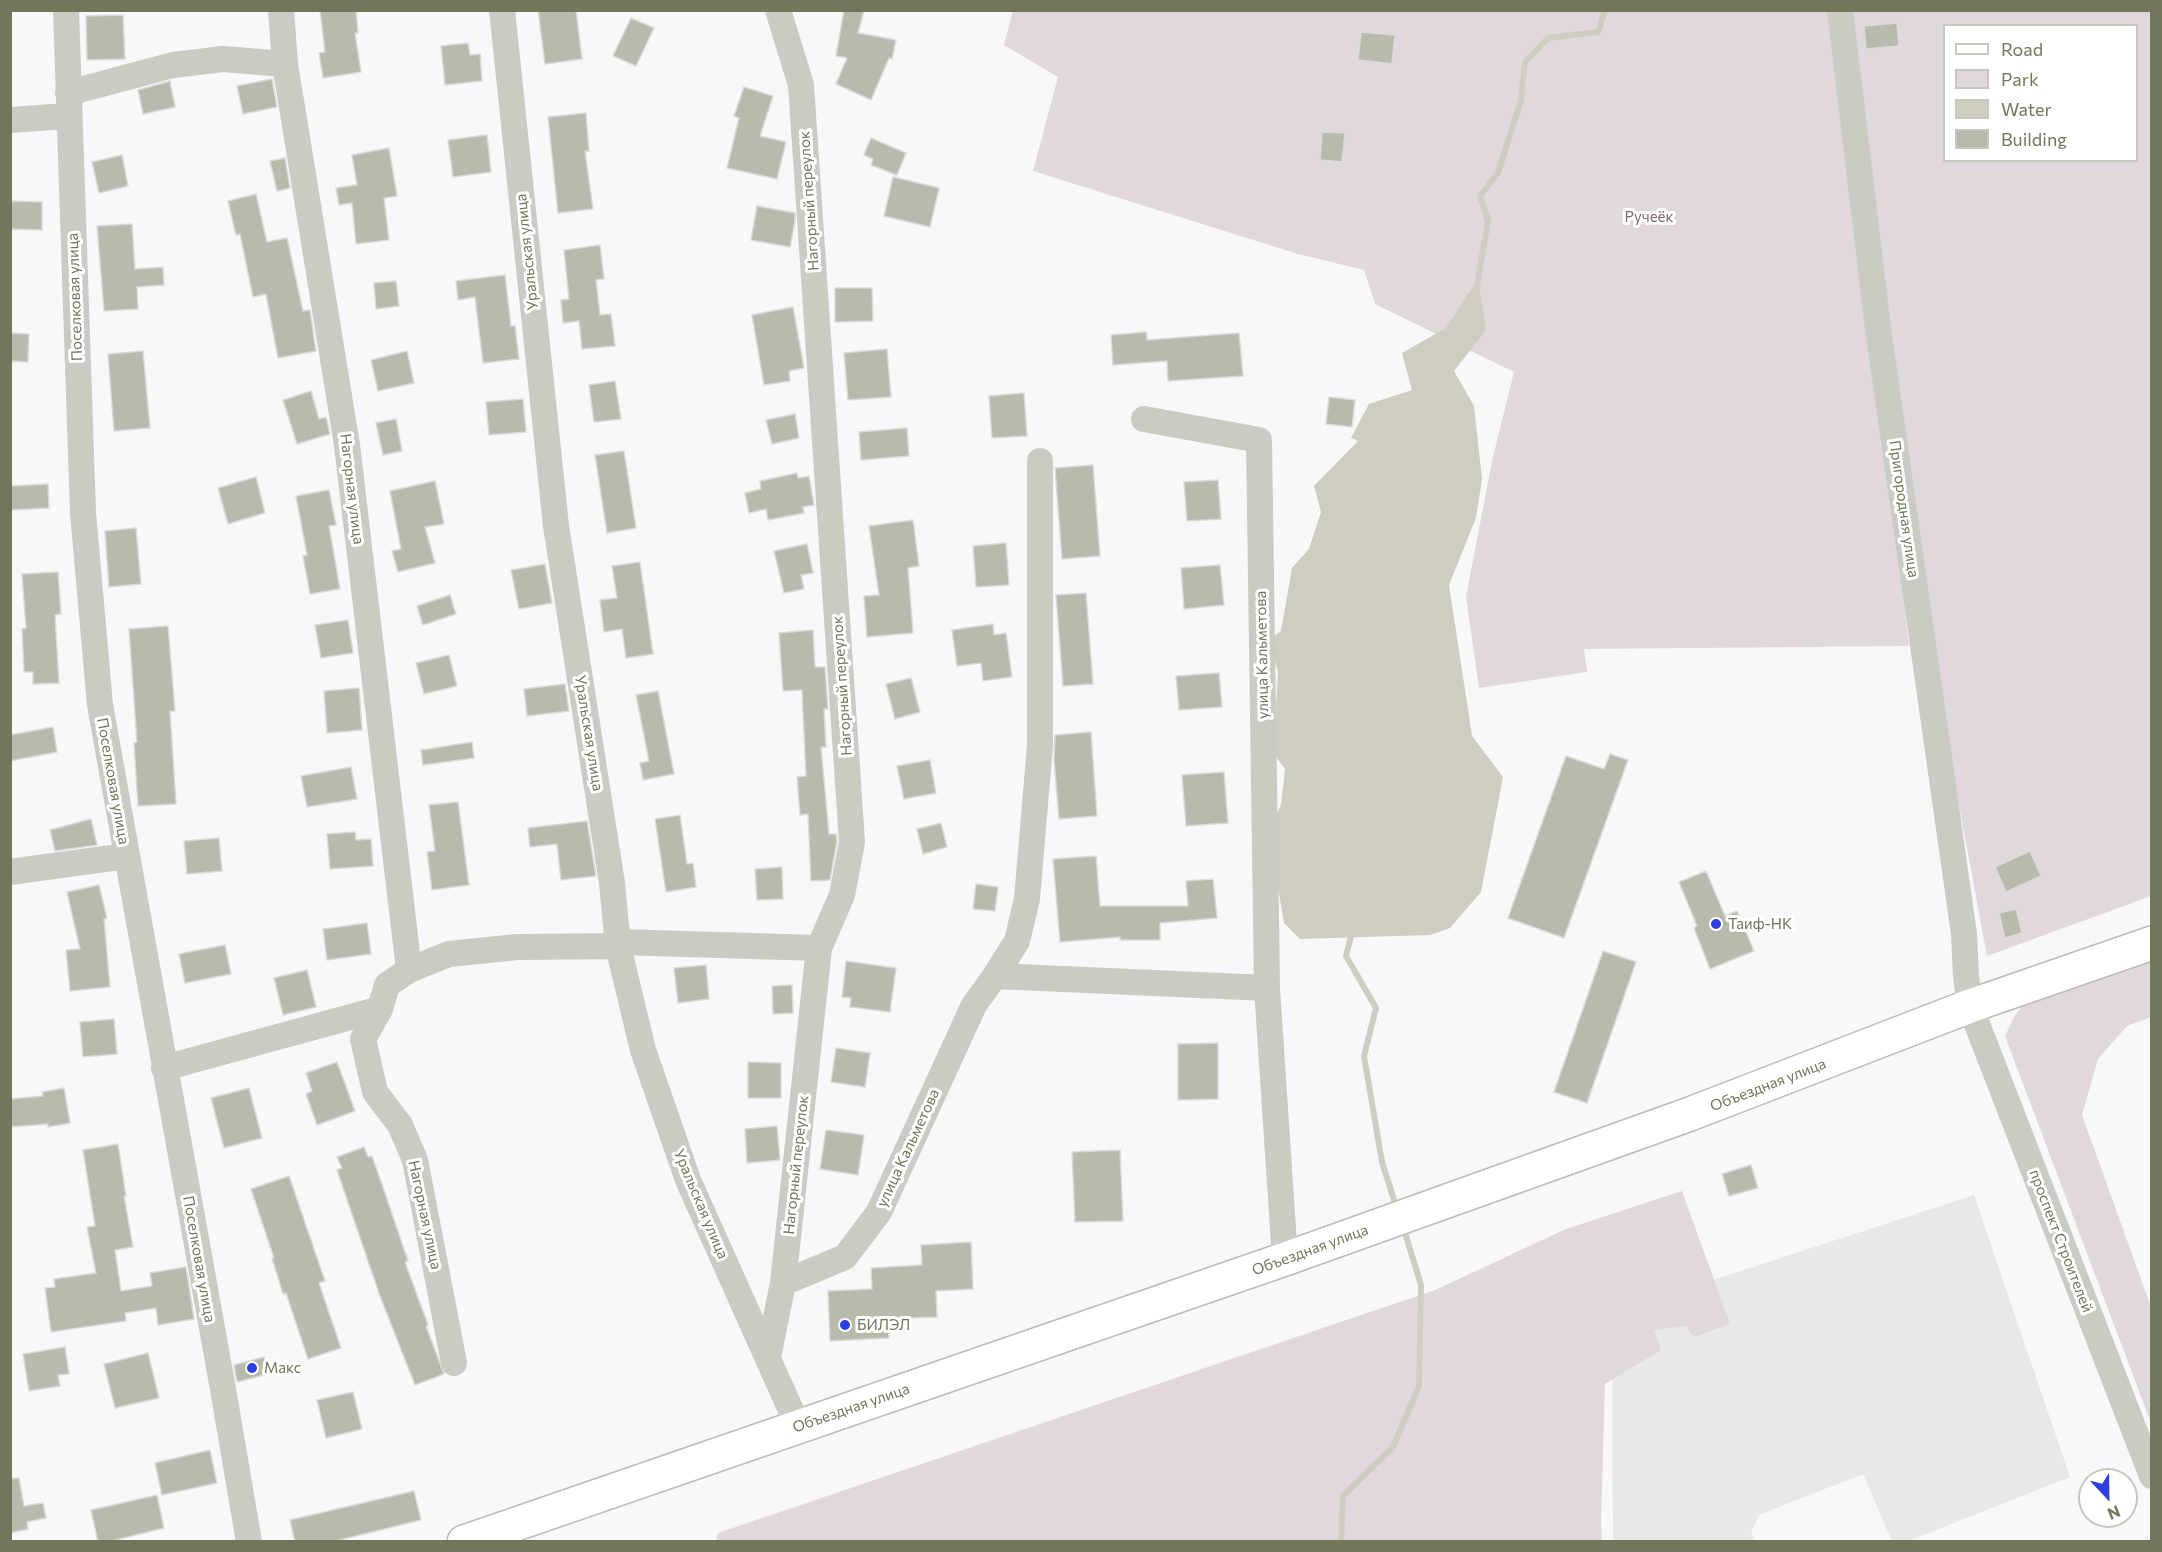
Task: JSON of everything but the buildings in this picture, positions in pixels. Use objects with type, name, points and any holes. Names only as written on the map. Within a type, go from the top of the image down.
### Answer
[{"type":"main road","name":"Объездная улица","points":[[464,1542],[1286,1259],[1690,1114],[1970,1006],[2151,943]]},
{"type":"street","name":"Поселковая улица","points":[[66,10],[83,513],[100,705],[224,1389],[249,1542]]},
{"type":"street","name":"Нагорная улица","points":[[281,10],[285,64],[347,445],[409,970]]},
{"type":"street","name":"Уральская улица","points":[[502,10],[556,526],[612,883],[618,944],[643,1050],[688,1180],[798,1426]]},
{"type":"street","name":"Нагорный переулок","points":[[768,1358],[783,1284],[819,948],[842,895],[852,842],[801,85],[778,10]]},
{"type":"street","name":"Пригородная улица","points":[[1840,10],[1878,328],[1964,934],[1970,1006]]},
{"type":"street","points":[[10,120],[68,104],[173,65],[223,59],[285,64]]},
{"type":"street","name":"улица Кальметова","points":[[1144,419],[1259,440],[1267,988],[1286,1259]]},
{"type":"street","name":"улица Кальметова","points":[[783,1284],[845,1257],[879,1212],[974,1005],[1017,941],[1027,899],[1040,745],[1041,461]]},
{"type":"street","points":[[10,872],[126,856]]},
{"type":"street","name":"Нагорная улица","points":[[454,1363],[415,1160],[400,1125],[375,1092],[363,1040],[380,1009],[387,986],[409,970],[449,954],[517,947],[618,944],[819,948]]},
{"type":"street","points":[[995,976],[1267,988]]},
{"type":"street","name":"проспект Строителей","points":[[1970,1006],[2151,1476]]},
{"type":"street","points":[[164,1068],[380,1009]]},
{"type":"shaded area","points":[[1974,1195],[2070,1477],[1908,1541],[1892,1541],[1863,1474],[1759,1515],[1751,1531],[1755,1541],[1613,1541],[1612,1313]]},
{"type":"green space","name":"Ручеёк","points":[[1013,10],[1833,11],[1909,646],[1584,649],[1587,672],[1479,688],[1466,597],[1492,461],[1514,372],[1375,304],[1364,270],[1298,254],[1033,171],[1058,77],[1004,45]]},
{"type":"green space","points":[[1848,11],[2151,11],[2151,896],[1987,956],[1931,656]]},
{"type":"green space","points":[[2151,957],[2151,1017],[2127,1026],[2098,1059],[2082,1115],[2151,1307],[2151,1423],[2005,1036],[2015,1015],[2026,1002]]},
{"type":"green space","points":[[1682,1191],[1730,1324],[1694,1337],[1686,1326],[1654,1330],[1661,1350],[1605,1384],[1602,1541],[716,1541],[718,1533],[1435,1290],[1566,1229]]},
{"type":"water","points":[[1478,279],[1486,330],[1454,371],[1474,406],[1482,479],[1476,518],[1449,585],[1472,736],[1503,777],[1481,892],[1450,928],[1430,935],[1300,939],[1284,923],[1269,834],[1281,804],[1285,769],[1271,750],[1278,672],[1269,639],[1281,631],[1292,568],[1309,549],[1321,512],[1314,486],[1358,441],[1351,438],[1369,404],[1412,390],[1402,353],[1446,328]]},
{"type":"waterway","points":[[1477,285],[1488,221],[1480,196],[1498,173],[1521,100],[1525,62],[1548,38],[1598,32],[1605,10]]},
{"type":"waterway","points":[[1352,932],[1346,956],[1376,1008],[1364,1056],[1382,1162],[1394,1200]]},
{"type":"waterway","points":[[1341,1542],[1343,1496],[1393,1447],[1419,1386],[1421,1285],[1406,1236]]},
{"type":"place","name":"Таиф-НК","points":[[1716,924]]},
{"type":"place","name":"БИЛЭЛ","points":[[845,1325]]},
{"type":"place","name":"Макс","points":[[252,1368]]}]
